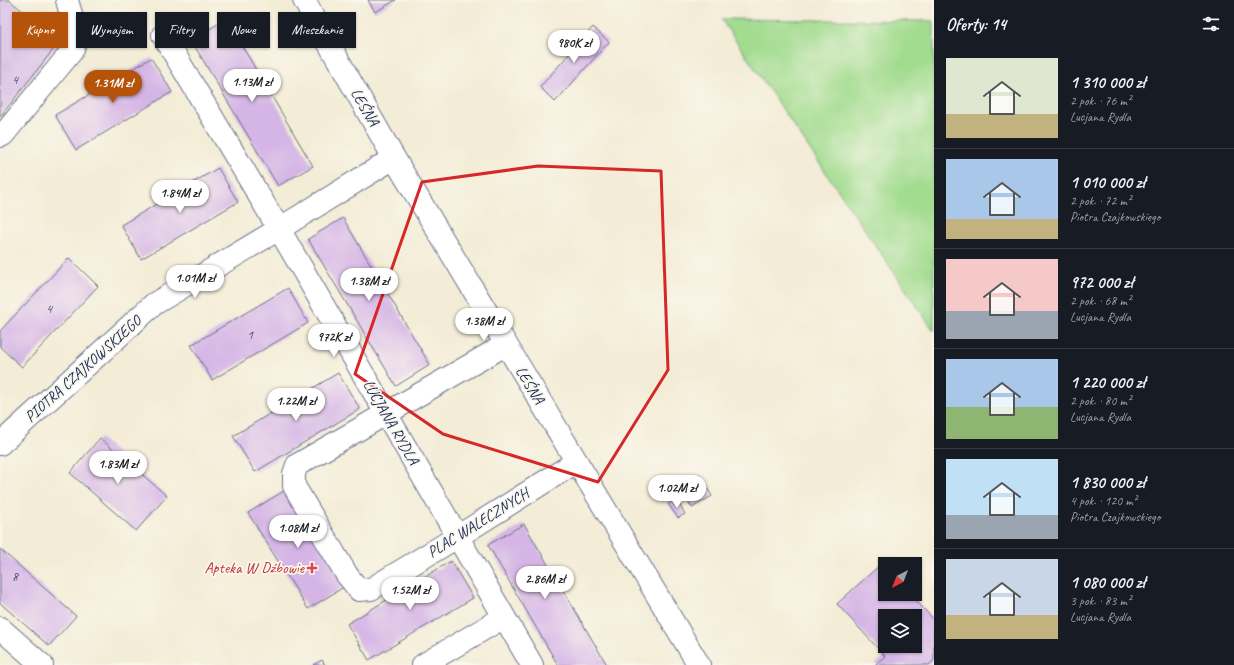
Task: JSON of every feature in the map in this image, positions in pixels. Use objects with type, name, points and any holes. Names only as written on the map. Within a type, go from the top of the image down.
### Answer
[{"type":"street","points":[[0,136],[3,135],[72,51],[75,45],[75,32],[67,0]]},
{"type":"street","name":"LEŚNA","points":[[304,0],[394,158],[505,345],[699,665]]},
{"type":"street","name":"LUCJANA RYDLA","points":[[171,48],[279,229],[532,665]]},
{"type":"street","name":"PIOTRA CZAJKOWSKIEGO","points":[[0,444],[154,304],[394,158]]},
{"type":"street","name":"PLAC WALECZNYCH","points":[[505,345],[297,465],[294,474],[294,486],[347,575],[359,590],[371,589],[458,537],[576,462]]},
{"type":"street","points":[[423,665],[504,617]]},
{"type":"street","points":[[0,628],[42,665]]},
{"type":"highlighted area","points":[[538,166],[661,171],[668,370],[598,482],[443,434],[355,374],[422,182]]},
{"type":"green space","points":[[721,19],[934,21],[934,331]]},
{"type":"building","points":[[0,0],[9,0],[24,12],[12,12],[12,48],[54,48],[0,117]]},
{"type":"building","points":[[368,0],[396,0],[375,12]]},
{"type":"building","points":[[217,24],[217,48],[243,48],[313,166],[278,186],[196,48],[209,48],[209,29]]},
{"type":"building","points":[[593,27],[609,42],[555,102],[540,87]]},
{"type":"building","points":[[151,58],[172,92],[76,150],[55,115]]},
{"type":"building","points":[[218,168],[238,202],[141,259],[121,225]]},
{"type":"building","points":[[343,218],[430,365],[396,386],[308,239]]},
{"type":"building","points":[[69,258],[98,286],[22,367],[0,347],[0,331]]},
{"type":"building","points":[[288,288],[308,323],[212,380],[191,345]]},
{"type":"building","points":[[338,373],[360,409],[255,472],[233,436]]},
{"type":"building","points":[[100,438],[167,496],[136,531],[70,473]]},
{"type":"building","points":[[699,475],[712,496],[692,508],[679,488]]},
{"type":"building","points":[[287,489],[347,585],[308,609],[248,513]]},
{"type":"building","points":[[676,499],[685,514],[678,518],[668,504]]},
{"type":"building","points":[[524,524],[607,665],[558,665],[488,545]]},
{"type":"building","points":[[0,549],[76,616],[49,646],[0,603]]},
{"type":"building","points":[[451,561],[473,598],[369,660],[347,624]]},
{"type":"building","points":[[878,567],[878,601],[916,601],[933,619],[934,618],[934,660],[929,665],[875,665],[885,656],[882,653],[922,653],[922,609],[878,609],[878,648],[837,604]]},
{"type":"building","points":[[322,660],[325,665],[313,665]]},
{"type":"place","name":"Apteka W Dźbowie","points":[[312,568]]}]
